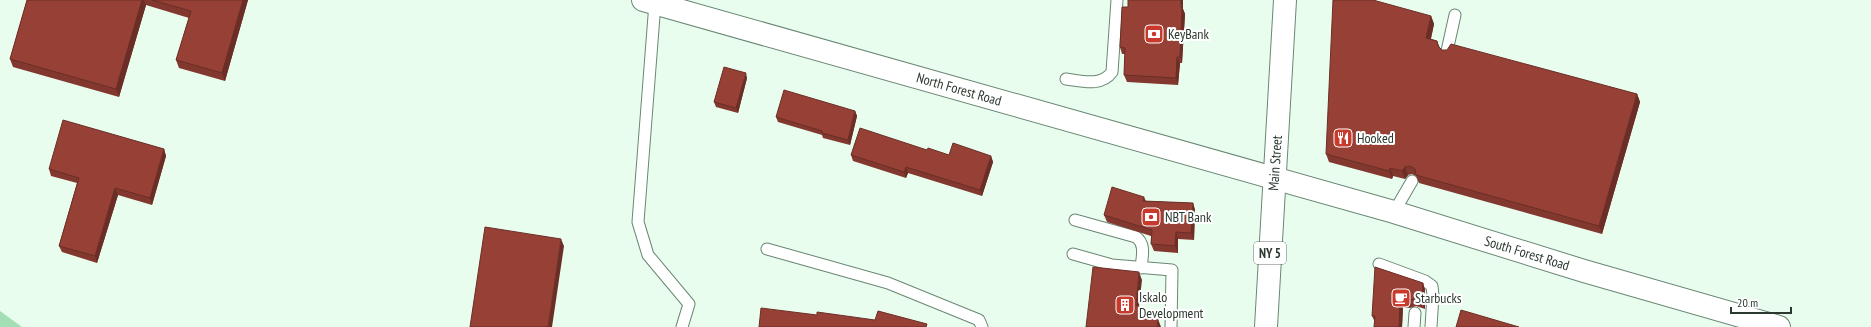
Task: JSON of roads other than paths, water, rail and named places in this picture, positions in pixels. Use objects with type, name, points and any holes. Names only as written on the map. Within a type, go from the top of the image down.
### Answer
[{"type":"street","name":"Main Street","points":[[1266,327],[1285,0]]},
{"type":"street","name":"North Forest Road","points":[[649,2],[1274,178]]},
{"type":"street","name":"South Forest Road","points":[[1274,178],[1394,212],[1584,271],[1780,327]]},
{"type":"lane","points":[[1066,79],[1101,82],[1112,72],[1117,0]]},
{"type":"lane","points":[[649,2],[638,222],[648,255],[689,304],[682,327]]},
{"type":"lane","points":[[1447,50],[1455,15]]},
{"type":"lane","points":[[1394,212],[1412,181]]},
{"type":"lane","points":[[1075,220],[1136,237],[1142,244],[1141,268]]},
{"type":"lane","points":[[767,249],[888,283],[979,320],[982,327]]},
{"type":"lane","points":[[1073,254],[1112,265],[1172,270],[1171,327]]},
{"type":"lane","points":[[1379,264],[1432,286],[1433,295],[1431,327]]},
{"type":"lane","points":[[1414,327],[1415,313]]},
{"type":"place","name":"KeyBank","points":[[1154,34]]},
{"type":"place","name":"Hooked","points":[[1343,138]]},
{"type":"place","name":"NBT Bank","points":[[1151,217]]},
{"type":"place","name":"Starbucks","points":[[1401,298]]},
{"type":"place","name":"Iskalo Development","points":[[1125,305]]}]
